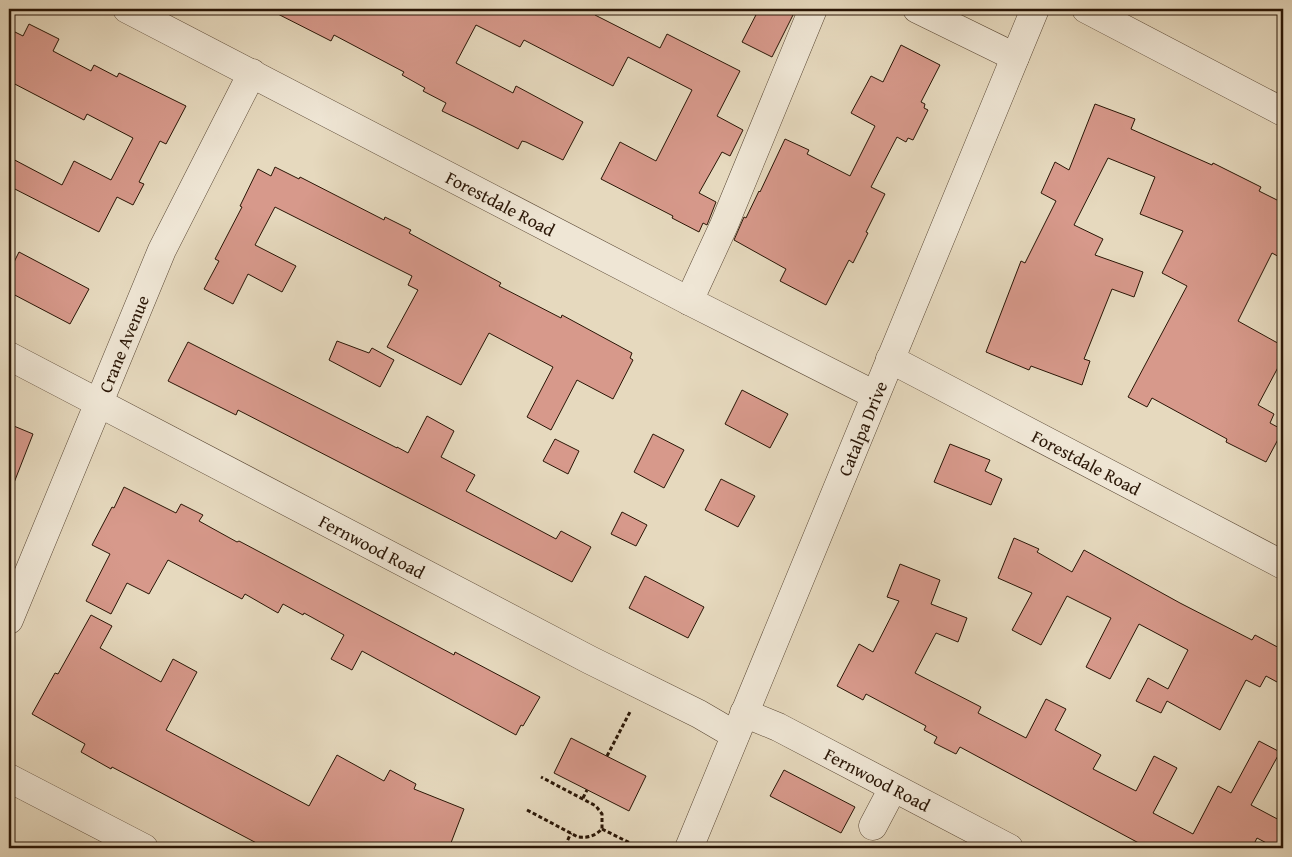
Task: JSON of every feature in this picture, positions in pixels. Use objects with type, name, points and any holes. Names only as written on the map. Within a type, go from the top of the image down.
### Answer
[{"type":"street","name":"Forestdale Road","points":[[127,9],[689,301],[875,395]]},
{"type":"street","points":[[689,301],[724,225],[814,9]]},
{"type":"street","points":[[917,9],[1015,57]]},
{"type":"street","name":"Catalpa Drive","points":[[689,848],[1035,9]]},
{"type":"street","points":[[1086,9],[1283,112]]},
{"type":"street","name":"Crane Avenue","points":[[9,620],[162,250],[252,74]]},
{"type":"street","name":"Fernwood Road","points":[[9,356],[699,714],[740,724],[778,727],[996,845]]},
{"type":"street","name":"Forestdale Road","points":[[890,359],[1283,565]]},
{"type":"street","points":[[9,778],[144,848]]},
{"type":"street","points":[[872,826],[893,788]]},
{"type":"path","points":[[607,756],[632,708]]},
{"type":"path","points":[[527,810],[578,837],[586,838],[596,835],[602,829],[602,814],[596,806],[541,777]]},
{"type":"path","points":[[583,798],[587,790]]},
{"type":"path","points":[[602,829],[640,848]]},
{"type":"path","points":[[565,846],[572,833]]},
{"type":"building","points":[[268,9],[599,9],[595,15],[660,48],[667,34],[740,71],[717,116],[743,130],[730,156],[722,152],[699,193],[716,202],[707,225],[703,223],[699,232],[672,218],[673,216],[601,179],[620,142],[656,161],[692,90],[628,57],[613,86],[524,40],[520,47],[476,25],[456,63],[513,93],[516,86],[583,122],[563,160],[522,141],[518,149],[442,111],[446,103],[423,91],[425,88],[402,75],[404,72],[334,35],[331,41]]},
{"type":"building","points":[[759,9],[796,9],[772,57],[742,42]]},
{"type":"building","points":[[29,24],[59,39],[53,51],[91,71],[94,65],[117,77],[119,73],[186,106],[166,144],[160,141],[139,182],[144,184],[133,205],[117,197],[99,232],[9,186],[9,157],[62,185],[74,161],[111,180],[133,138],[87,114],[84,120],[9,81],[9,29],[23,36]]},
{"type":"building","points":[[901,45],[940,65],[921,102],[925,104],[924,108],[928,110],[913,140],[908,138],[906,142],[897,137],[871,187],[885,194],[853,263],[849,260],[826,305],[780,281],[786,269],[734,240],[744,217],[746,218],[760,192],[785,139],[809,150],[807,154],[850,176],[875,126],[851,113],[871,76],[883,82]]},
{"type":"building","points":[[1095,104],[1135,119],[1131,129],[1212,165],[1213,163],[1261,187],[1259,191],[1283,203],[1283,259],[1272,253],[1238,321],[1283,346],[1283,358],[1258,405],[1274,414],[1270,423],[1283,430],[1266,462],[1226,442],[1227,439],[1152,398],[1147,407],[1128,397],[1187,286],[1162,273],[1183,231],[1140,214],[1155,177],[1108,158],[1074,225],[1103,239],[1095,255],[1143,272],[1134,297],[1112,289],[1084,359],[1090,361],[1082,385],[1031,366],[1029,370],[986,352],[1021,261],[1025,263],[1056,201],[1041,193],[1055,162],[1069,170]]},
{"type":"building","points":[[275,167],[299,179],[300,177],[384,220],[385,217],[411,230],[409,233],[501,283],[499,286],[561,318],[562,315],[632,353],[630,358],[633,360],[613,399],[577,380],[551,430],[527,417],[553,367],[489,333],[461,385],[387,347],[418,290],[408,285],[412,276],[275,207],[255,245],[296,266],[282,292],[248,274],[233,304],[204,289],[219,261],[215,259],[242,207],[240,206],[258,169],[271,176]]},
{"type":"building","points":[[19,252],[89,289],[70,324],[9,292],[9,272]]},
{"type":"building","points":[[337,341],[369,353],[372,348],[394,360],[380,387],[329,360]]},
{"type":"building","points":[[188,342],[408,453],[427,416],[454,431],[441,457],[475,475],[466,491],[556,539],[561,531],[591,547],[572,582],[238,410],[236,415],[168,381]]},
{"type":"building","points":[[742,390],[788,414],[770,448],[725,424]]},
{"type":"building","points":[[9,424],[33,434],[10,493],[9,492]]},
{"type":"building","points":[[653,434],[684,450],[664,488],[634,472]]},
{"type":"building","points":[[555,439],[579,451],[568,474],[543,461]]},
{"type":"building","points":[[950,444],[990,460],[985,471],[1002,479],[991,505],[934,482]]},
{"type":"building","points":[[721,479],[755,496],[738,527],[705,510]]},
{"type":"building","points":[[124,487],[176,513],[181,504],[203,515],[199,521],[237,542],[239,541],[454,655],[455,652],[540,697],[516,735],[362,651],[352,670],[331,659],[344,635],[283,604],[278,613],[245,594],[242,599],[168,560],[149,594],[127,583],[111,614],[86,601],[110,554],[92,545]]},
{"type":"building","points":[[622,512],[647,525],[636,546],[611,534]]},
{"type":"building","points":[[1014,538],[1039,549],[1037,552],[1072,572],[1084,550],[1252,640],[1255,635],[1283,650],[1283,670],[1277,682],[1266,676],[1260,687],[1246,680],[1220,730],[1167,701],[1161,713],[1136,701],[1148,678],[1168,689],[1188,650],[1139,624],[1110,679],[1086,667],[1111,618],[1067,596],[1041,645],[1012,630],[1032,593],[998,578]]},
{"type":"building","points":[[900,564],[940,580],[931,604],[967,618],[958,642],[936,633],[915,673],[981,707],[978,713],[1026,738],[1046,699],[1066,709],[1055,730],[1101,755],[1093,769],[1136,791],[1154,756],[1177,768],[1153,813],[1193,834],[1218,786],[1231,793],[1259,741],[1280,752],[1251,805],[1283,822],[1283,848],[1276,848],[1257,838],[1252,848],[1148,848],[960,747],[956,754],[934,743],[937,737],[924,730],[926,726],[866,694],[863,700],[837,686],[859,644],[873,652],[899,601],[887,597]]},
{"type":"building","points":[[645,576],[704,607],[688,638],[629,608]]},
{"type":"building","points":[[91,615],[112,626],[100,648],[161,682],[173,659],[197,672],[166,730],[309,806],[337,755],[384,781],[390,770],[416,784],[414,789],[464,809],[449,848],[266,848],[81,752],[85,744],[32,714],[55,673],[58,674]]},
{"type":"building","points":[[571,738],[646,776],[629,811],[554,773]]},
{"type":"building","points":[[784,770],[855,807],[841,833],[770,796]]}]
